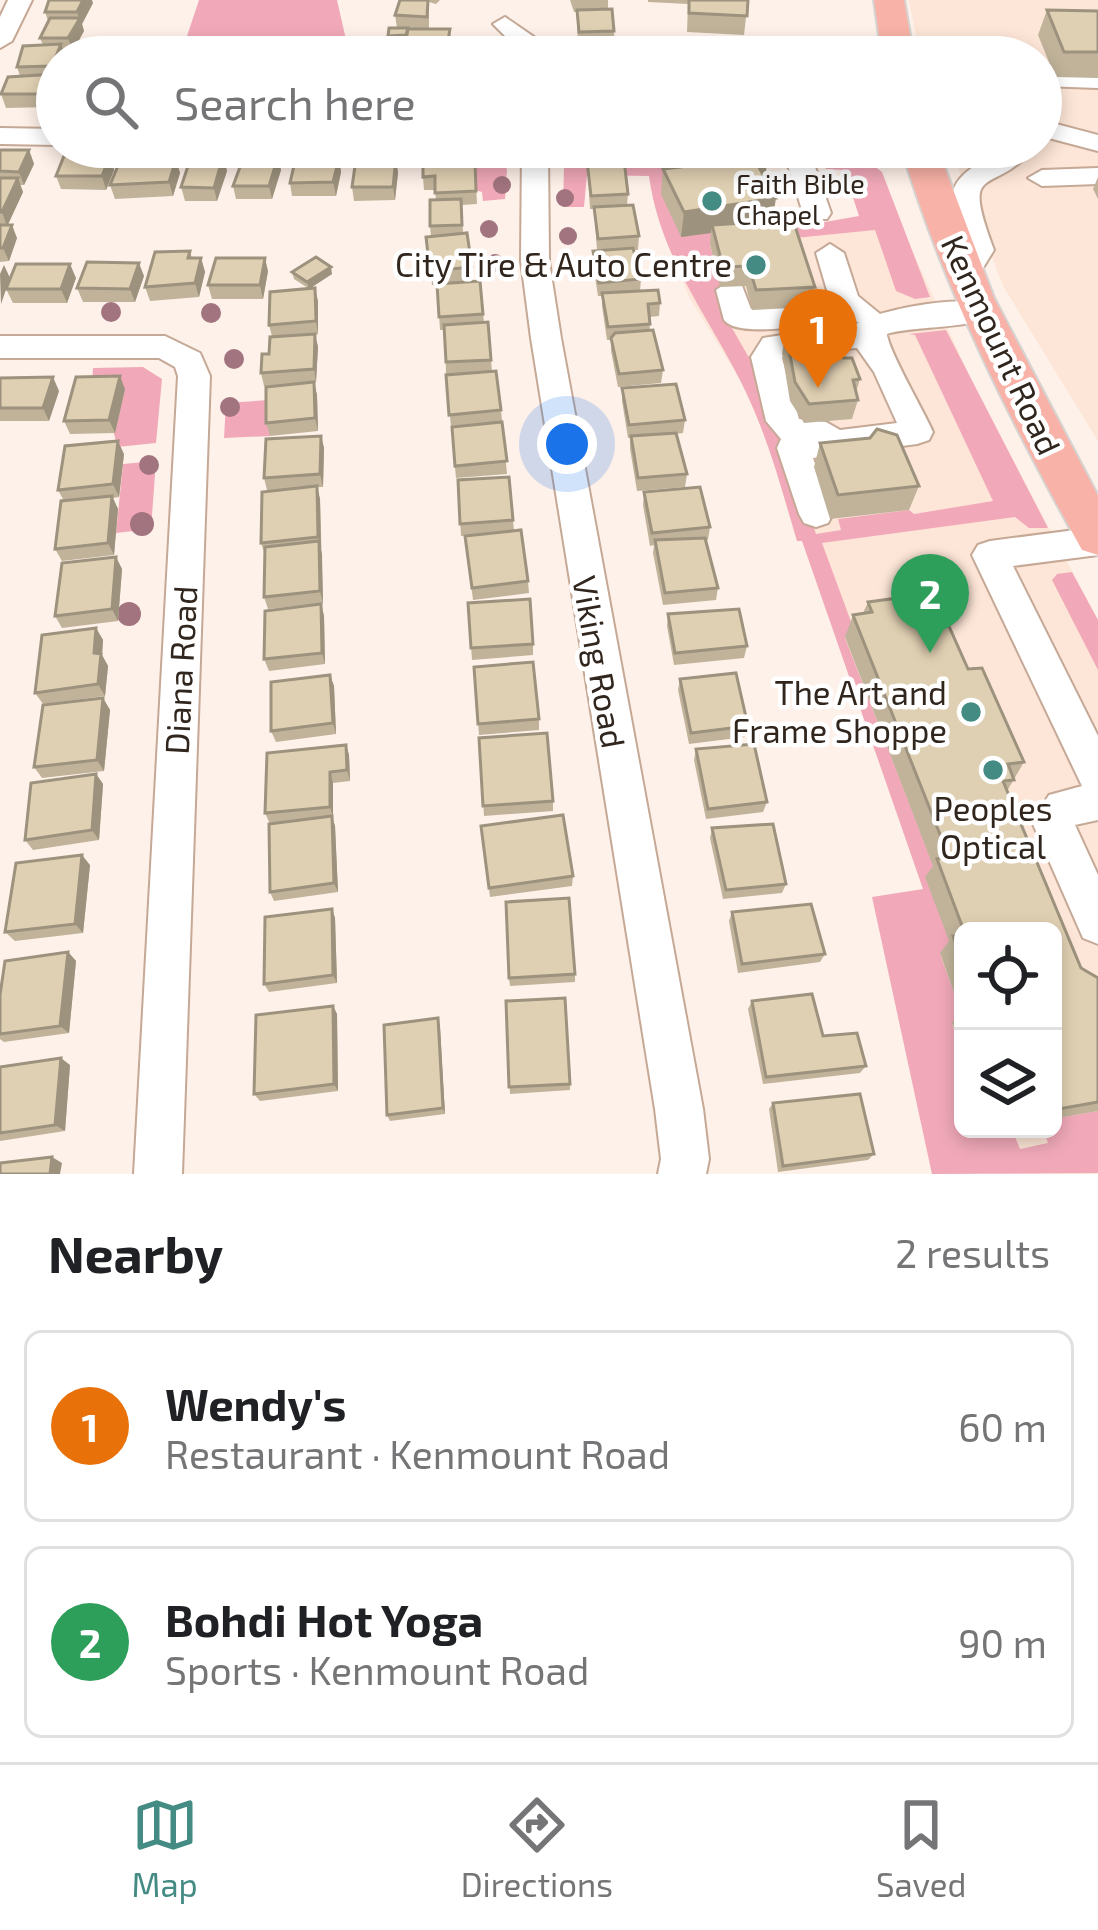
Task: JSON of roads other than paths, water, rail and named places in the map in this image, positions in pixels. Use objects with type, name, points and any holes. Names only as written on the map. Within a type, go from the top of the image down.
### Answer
[{"type":"main road","points":[[889,0],[895,36]]},
{"type":"main road","name":"Kenmount Road","points":[[927,168],[972,294],[1098,539]]},
{"type":"street","points":[[505,24],[518,36]]},
{"type":"street","points":[[1062,80],[1098,81]]},
{"type":"street","points":[[1062,134],[1098,143]]},
{"type":"street","points":[[0,136],[36,137]]},
{"type":"street","points":[[1062,144],[1098,143]]},
{"type":"street","name":"Viking Road","points":[[535,168],[535,261],[594,635],[679,1109],[685,1159],[682,1174]]},
{"type":"street","points":[[803,168],[817,213]]},
{"type":"street","points":[[913,422],[817,436],[790,430],[782,421],[766,357],[774,346],[873,330],[972,294],[980,250],[963,202],[971,178],[988,168]]},
{"type":"street","points":[[1042,178],[1098,176]]},
{"type":"street","points":[[817,514],[793,448],[917,432],[873,330],[845,301],[830,253]]},
{"type":"street","points":[[731,290],[739,320],[822,314],[845,301]]},
{"type":"street","name":"Diana Road","points":[[0,346],[165,347],[189,361],[194,376],[158,1174]]},
{"type":"street","points":[[1098,539],[990,555],[1098,777]]},
{"type":"street","points":[[1098,801],[1064,808],[1053,822],[1098,923]]},
{"type":"place","name":"Faith Bible Chapel","points":[[712,201]]},
{"type":"place","name":"City Tire & Auto Centre","points":[[756,265]]},
{"type":"place","name":"Wendy's","points":[[818,388]]},
{"type":"place","name":"Bohdi Hot Yoga","points":[[930,653]]},
{"type":"place","name":"The Art and Frame Shoppe","points":[[971,712]]},
{"type":"place","name":"Peoples Optical","points":[[993,770]]}]
